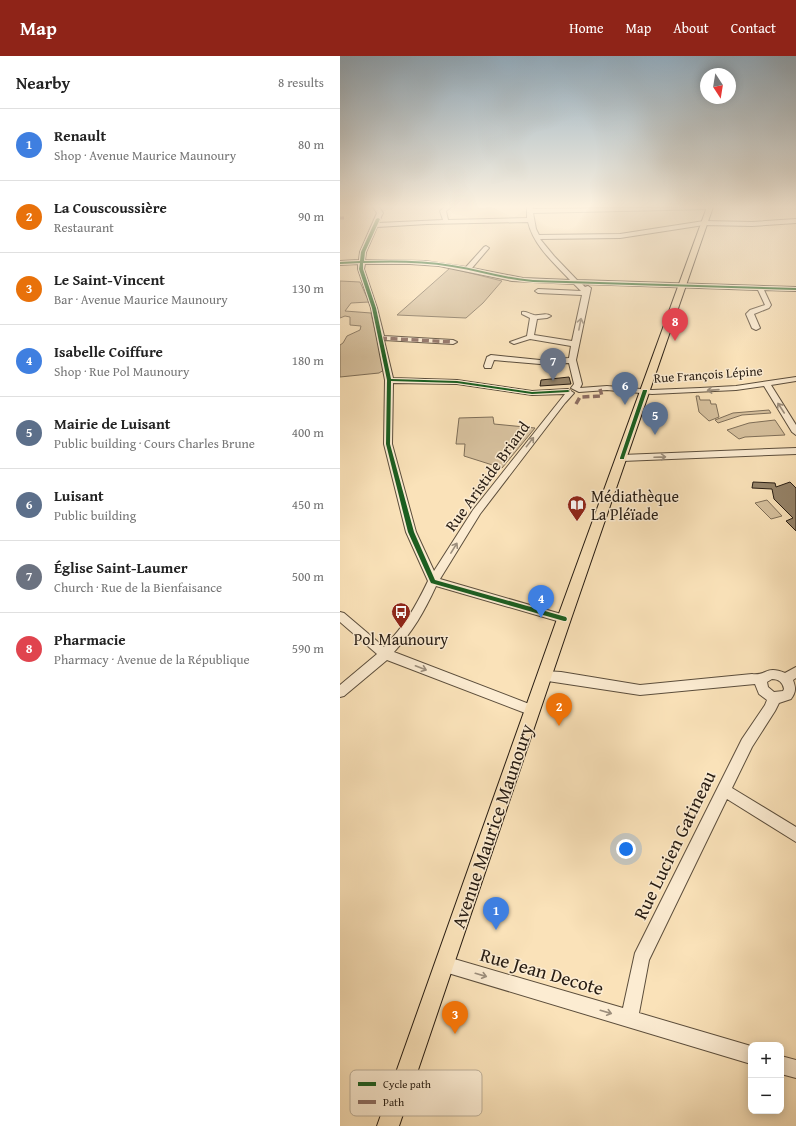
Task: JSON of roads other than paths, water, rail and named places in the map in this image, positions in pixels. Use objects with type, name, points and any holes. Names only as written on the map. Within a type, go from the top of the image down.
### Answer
[{"type":"main road","name":"Avenue Maurice Maunoury","points":[[407,1070],[692,257]]},
{"type":"main road","name":"Avenue Maurice Maunoury","points":[[388,1126],[391,1116]]},
{"type":"street","points":[[362,257],[361,262],[363,279],[374,308],[389,380],[388,444],[411,532],[433,580],[564,619]]},
{"type":"street","points":[[468,269],[478,257]]},
{"type":"street","points":[[553,257],[576,283],[582,286],[586,293]]},
{"type":"street","points":[[340,263],[406,262],[441,264],[518,280],[796,289]]},
{"type":"street","points":[[573,391],[578,384],[572,360],[586,293],[587,289],[592,285],[599,283]]},
{"type":"street","points":[[756,328],[750,314],[752,311],[767,307],[768,305],[760,288]]},
{"type":"street","points":[[538,291],[586,293]]},
{"type":"street","points":[[524,313],[534,317],[546,316]]},
{"type":"street","points":[[530,337],[534,317]]},
{"type":"street","points":[[514,342],[530,337],[576,344]]},
{"type":"street","points":[[380,338],[453,342]]},
{"type":"street","points":[[488,366],[491,357],[540,362],[572,360]]},
{"type":"street","name":"Rue François Lépine","points":[[389,380],[457,382],[532,393],[607,388],[645,391],[700,390],[751,386],[796,379]]},
{"type":"street","points":[[767,384],[768,388],[796,432]]},
{"type":"street","name":"Rue Aristide Briand","points":[[340,692],[385,654],[407,630],[417,614],[433,580],[480,507],[562,401],[573,391]]},
{"type":"street","points":[[622,458],[796,451]]},
{"type":"street","points":[[340,616],[385,654],[533,711]]},
{"type":"street","points":[[771,674],[791,675],[789,693],[784,696],[774,697],[764,692],[761,688],[761,680],[763,677],[771,674]]},
{"type":"street","points":[[545,676],[561,677],[640,690],[752,679],[761,680]]},
{"type":"street","name":"Rue Lucien Gatineau","points":[[629,1018],[641,959],[747,743],[771,707],[774,697]]},
{"type":"street","points":[[724,790],[796,835]]},
{"type":"street","name":"Rue Jean Decote","points":[[444,964],[629,1018],[748,1055]]},
{"type":"street","points":[[784,1066],[796,1069]]},
{"type":"place","name":"Pharmacie","points":[[675,341]]},
{"type":"place","name":"Église Saint-Laumer","points":[[553,381]]},
{"type":"place","name":"Luisant","points":[[625,405]]},
{"type":"place","name":"Mairie de Luisant","points":[[655,435]]},
{"type":"place","name":"Médiathèque La Pléïade","points":[[577,522]]},
{"type":"place","name":"Isabelle Coiffure","points":[[541,618]]},
{"type":"place","name":"Pol Maunoury","points":[[401,629]]},
{"type":"place","name":"La Couscoussière","points":[[559,726]]},
{"type":"place","name":"Renault","points":[[496,930]]},
{"type":"place","name":"Le Saint-Vincent","points":[[455,1034]]}]
